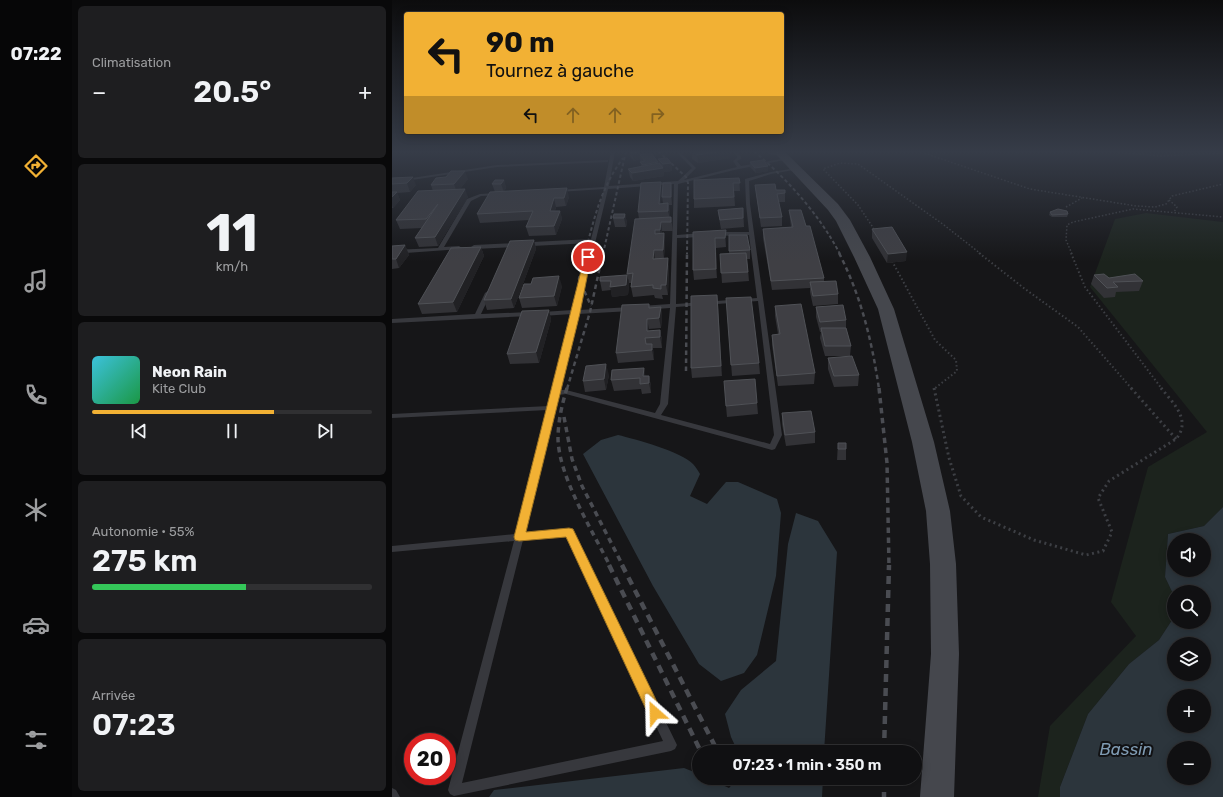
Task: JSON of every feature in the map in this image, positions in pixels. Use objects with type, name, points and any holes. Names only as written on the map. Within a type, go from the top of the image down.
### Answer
[{"type":"street","points":[[814,188],[833,206],[843,220],[886,310],[923,442],[938,511],[943,564],[945,654],[937,797]]},
{"type":"lane","points":[[549,191],[615,188]]},
{"type":"lane","points":[[657,416],[664,404],[673,306],[676,188]]},
{"type":"lane","points":[[555,393],[566,392],[763,446],[772,447],[778,435],[752,233],[748,188]]},
{"type":"lane","points":[[392,549],[519,537],[569,532],[670,745],[454,790],[506,591],[519,537],[552,408],[555,393],[576,313],[591,241],[606,189]]},
{"type":"lane","points":[[440,249],[469,200],[480,195],[502,194]]},
{"type":"lane","points":[[674,237],[752,233]]},
{"type":"lane","points":[[470,248],[591,241]]},
{"type":"lane","points":[[505,252],[508,246]]},
{"type":"lane","points":[[392,252],[463,248]]},
{"type":"lane","points":[[477,316],[490,288]]},
{"type":"lane","points":[[392,321],[477,316],[576,313],[761,300]]},
{"type":"lane","points":[[392,416],[552,408]]},
{"type":"path","points":[[842,188],[858,205],[878,237]]},
{"type":"path","points":[[892,188],[944,225],[1024,289],[1078,327],[1176,439]]},
{"type":"path","points":[[1028,188],[1136,206],[1155,207],[1166,204],[1172,196],[1205,188]]},
{"type":"path","points":[[1066,207],[1082,198]]},
{"type":"path","points":[[1169,200],[1177,208],[1174,212]]},
{"type":"path","points":[[889,256],[936,340],[956,360],[957,371],[934,388],[949,458],[961,496],[981,517],[1034,540],[1086,555],[1103,550],[1112,532],[1098,498],[1109,481],[1176,439],[1181,432],[1182,423],[1178,409],[1147,371],[1086,287],[1066,240],[1067,224],[1133,209],[1223,217]]},
{"type":"shaded area","points":[[1146,213],[1223,222],[1223,507],[1204,526],[1167,533],[1165,577],[1169,585],[1167,585],[1167,628],[1159,640],[1129,664],[1088,714],[1060,787],[1060,797],[1038,797],[1050,726],[1136,636],[1111,602],[1148,467],[1207,432],[1090,287],[1115,219]]},
{"type":"water","points":[[618,435],[658,446],[687,459],[694,465],[700,474],[690,496],[707,504],[726,482],[738,482],[777,499],[781,513],[776,576],[757,655],[744,673],[721,681],[699,664],[653,586],[583,454],[601,440]]},
{"type":"water","name":"Bassin","points":[[1223,507],[1223,797],[1060,797],[1060,787],[1088,714],[1129,664],[1159,640],[1167,628],[1167,629],[1211,629],[1211,585],[1169,585],[1165,577],[1167,548],[1167,577],[1211,577],[1211,533],[1172,533],[1204,526]]},
{"type":"water","points":[[796,513],[818,521],[837,552],[824,745],[735,745],[725,714],[741,690],[776,661],[788,544]]},
{"type":"water","points":[[684,768],[692,771],[692,785],[722,785],[729,788],[732,785],[823,785],[822,797],[489,797],[494,790]]},
{"type":"building","points":[[567,188],[564,198],[554,198],[550,211],[560,211],[554,226],[526,227],[533,211],[477,214],[490,192]]},
{"type":"building","points":[[640,188],[660,188],[659,204],[668,203],[668,211],[638,212]]},
{"type":"building","points":[[663,188],[671,188],[671,197],[662,197]]},
{"type":"building","points":[[694,188],[733,188],[734,197],[694,199]]},
{"type":"building","points":[[755,188],[776,188],[776,190],[785,190],[785,193],[777,194],[782,217],[760,218]]},
{"type":"building","points":[[465,189],[435,237],[415,238],[438,204],[426,219],[396,220],[418,191]]},
{"type":"building","points":[[392,192],[397,192],[392,197]]},
{"type":"building","points":[[743,208],[743,218],[720,220],[718,210]]},
{"type":"building","points":[[1058,209],[1067,211],[1068,214],[1052,215],[1050,212]]},
{"type":"building","points":[[789,210],[801,210],[806,226],[810,226],[824,278],[771,281],[763,229],[793,227]]},
{"type":"building","points":[[614,214],[625,214],[624,218],[613,218]]},
{"type":"building","points":[[671,217],[671,222],[661,222],[660,230],[655,230],[655,234],[664,233],[663,250],[654,250],[653,259],[668,258],[666,285],[661,285],[661,289],[653,288],[653,285],[631,287],[633,273],[627,274],[635,219]]},
{"type":"building","points":[[892,227],[907,252],[888,254],[872,229]]},
{"type":"building","points":[[726,230],[725,238],[715,238],[716,269],[693,270],[693,232]]},
{"type":"building","points":[[729,235],[747,235],[750,250],[729,251]]},
{"type":"building","points":[[534,240],[511,299],[484,300],[510,241]]},
{"type":"building","points":[[405,245],[396,259],[392,259],[392,246]]},
{"type":"building","points":[[481,247],[453,302],[418,304],[451,248]]},
{"type":"building","points":[[746,253],[748,272],[721,273],[720,254]]},
{"type":"building","points":[[1104,274],[1109,278],[1135,274],[1143,281],[1113,282],[1118,287],[1107,288],[1094,275]]},
{"type":"building","points":[[627,275],[626,285],[610,287],[611,281],[600,281],[600,277]]},
{"type":"building","points":[[559,276],[554,296],[519,298],[524,284],[531,284],[533,278]]},
{"type":"building","points":[[836,281],[838,294],[813,296],[810,282]]},
{"type":"building","points":[[717,295],[721,366],[691,368],[691,296]]},
{"type":"building","points":[[751,297],[759,363],[731,365],[726,298]]},
{"type":"building","points":[[649,304],[649,308],[661,307],[659,318],[647,319],[647,331],[660,330],[660,337],[645,338],[646,344],[652,344],[652,350],[616,353],[622,305]]},
{"type":"building","points":[[801,304],[815,373],[777,376],[772,335],[780,334],[775,306]]},
{"type":"building","points":[[843,305],[846,320],[820,322],[816,307]]},
{"type":"building","points":[[549,310],[536,352],[507,354],[522,311]]},
{"type":"building","points":[[821,328],[846,328],[851,346],[825,346]]},
{"type":"building","points":[[852,356],[859,375],[834,376],[828,358]]},
{"type":"building","points":[[606,364],[604,379],[583,381],[586,366]]},
{"type":"building","points":[[644,368],[643,376],[649,376],[649,383],[640,384],[640,378],[611,380],[612,370]]},
{"type":"building","points":[[755,379],[757,403],[726,406],[724,381]]},
{"type":"building","points":[[811,411],[815,432],[785,435],[782,413]]},
{"type":"building","points":[[838,443],[846,443],[846,449],[838,449]]},
{"type":"railway","points":[[585,254],[595,216],[606,188]]},
{"type":"railway","points":[[603,254],[618,188]]},
{"type":"railway","points":[[687,254],[688,188]]},
{"type":"railway","points":[[793,188],[813,211],[832,239],[840,254]]},
{"type":"railway","points":[[585,253],[579,279],[591,306]]},
{"type":"railway","points":[[567,389],[590,312],[603,253]]},
{"type":"railway","points":[[686,371],[687,253]]},
{"type":"railway","points":[[839,253],[854,286],[865,319],[879,389]]},
{"type":"railway","points":[[567,388],[559,426],[558,439],[560,454],[570,486],[610,566]]},
{"type":"railway","points":[[879,388],[887,463],[889,565]]},
{"type":"railway","points":[[564,417],[572,459],[582,486],[623,566]]},
{"type":"railway","points":[[609,565],[698,745]]},
{"type":"railway","points":[[622,565],[714,745]]},
{"type":"railway","points":[[884,745],[889,565]]},
{"type":"railway","points":[[884,785],[884,797]]},
{"type":"route","points":[[588,257],[576,313],[519,537],[569,532],[655,713]]}]
